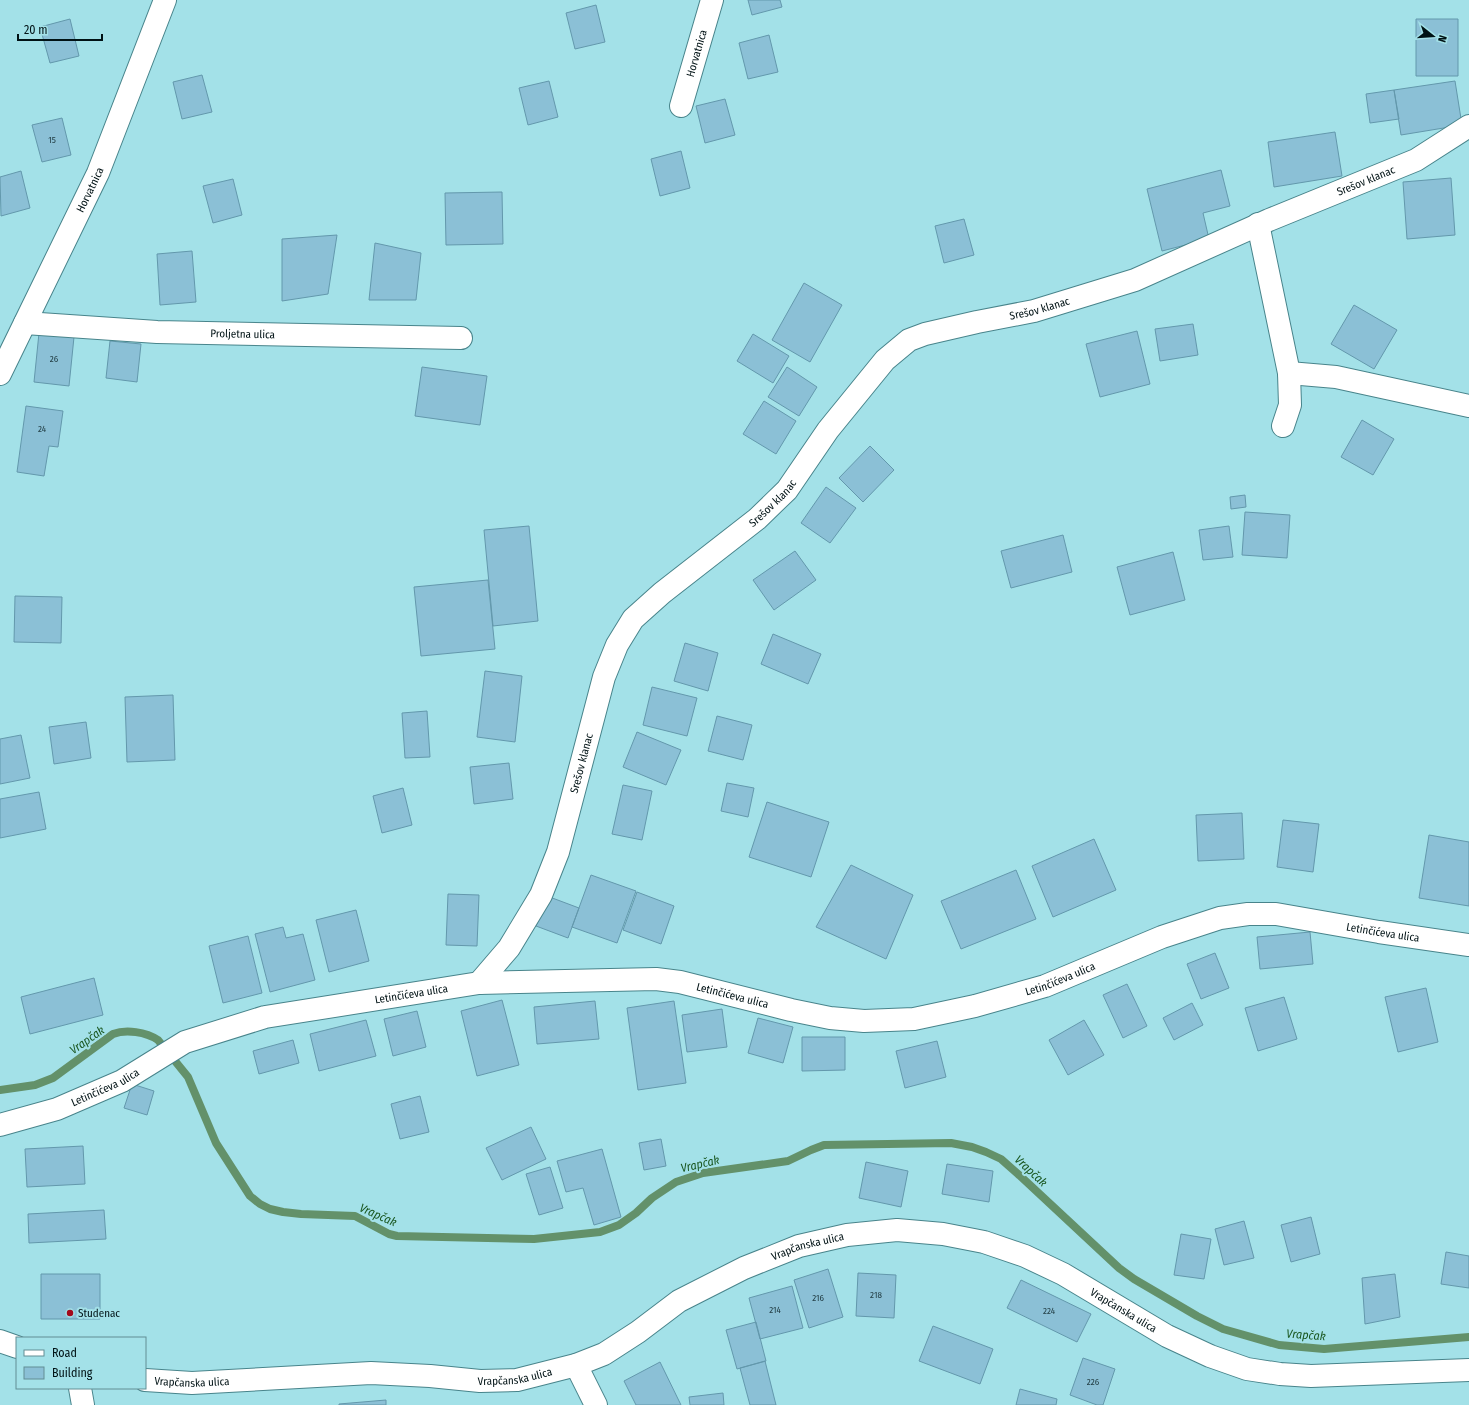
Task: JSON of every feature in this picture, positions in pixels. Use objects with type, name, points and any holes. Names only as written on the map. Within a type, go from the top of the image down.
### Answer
[{"type":"street","name":"Horvatnica","points":[[0,374],[98,172],[165,0]]},
{"type":"street","name":"Horvatnica","points":[[681,106],[712,0]]},
{"type":"street","name":"Srešov klanac","points":[[479,983],[509,948],[541,894],[558,852],[604,677],[617,645],[633,619],[662,593],[757,519],[787,490],[828,430],[884,360],[909,340],[925,334],[1034,311],[1135,280],[1258,224],[1416,160],[1469,126]]},
{"type":"street","points":[[1258,224],[1289,373],[1290,405],[1283,426]]},
{"type":"street","name":"Proljetna ulica","points":[[25,323],[157,332],[461,338]]},
{"type":"street","points":[[1289,373],[1336,377],[1469,406]]},
{"type":"street","name":"Letinčićeva ulica","points":[[0,1125],[57,1109],[122,1080],[185,1042],[265,1018],[479,983],[656,979],[680,982],[791,1010],[830,1018],[864,1021],[914,1019],[975,1006],[1045,986],[1162,937],[1212,920],[1248,914],[1276,914],[1379,932],[1469,945]]},
{"type":"street","name":"Vrapčanska ulica","points":[[146,1380],[192,1383],[371,1373],[430,1376],[480,1381],[517,1380],[576,1365],[604,1354],[638,1332],[679,1301],[744,1268],[799,1246],[847,1235],[897,1230],[943,1234],[984,1242],[1025,1256],[1063,1274],[1167,1336],[1210,1356],[1247,1369],[1280,1374],[1311,1376],[1469,1370]]},
{"type":"street","points":[[0,1341],[16,1347]]},
{"type":"street","points":[[576,1365],[596,1405]]},
{"type":"street","points":[[80,1389],[82,1405]]},
{"type":"building","points":[[748,0],[780,0],[782,7],[752,15]]},
{"type":"building","points":[[596,5],[605,42],[575,49],[566,13]]},
{"type":"building","points":[[70,19],[79,56],[50,63],[40,27]]},
{"type":"building","points":[[1416,19],[1458,19],[1458,76],[1416,76]]},
{"type":"building","points":[[769,35],[778,72],[748,79],[739,43]]},
{"type":"building","points":[[202,75],[212,112],[182,119],[173,82]]},
{"type":"building","points":[[549,81],[558,117],[528,125],[519,88]]},
{"type":"building","points":[[1455,81],[1462,125],[1401,135],[1394,90]]},
{"type":"building","points":[[1394,90],[1399,119],[1370,123],[1366,94]]},
{"type":"building","points":[[725,99],[735,135],[705,143],[696,106]]},
{"type":"building","points":[[62,118],[71,155],[42,162],[32,125]]},
{"type":"building","points":[[1335,132],[1342,176],[1274,187],[1268,142]]},
{"type":"building","points":[[681,151],[690,188],[660,196],[651,159]]},
{"type":"building","points":[[1221,170],[1230,206],[1203,213],[1209,239],[1162,251],[1147,189]]},
{"type":"building","points":[[21,171],[30,208],[1,216],[0,177]]},
{"type":"building","points":[[1451,178],[1455,235],[1407,239],[1403,182]]},
{"type":"building","points":[[233,179],[242,215],[213,223],[203,186]]},
{"type":"building","points":[[502,192],[503,244],[446,245],[445,193]]},
{"type":"building","points":[[964,219],[974,255],[944,263],[935,226]]},
{"type":"building","points":[[337,235],[328,294],[282,301],[282,239]]},
{"type":"building","points":[[375,243],[421,253],[416,300],[369,300]]},
{"type":"building","points":[[192,251],[196,302],[160,305],[157,254]]},
{"type":"building","points":[[804,283],[842,305],[810,362],[772,340]]},
{"type":"building","points":[[1354,305],[1397,330],[1374,369],[1331,344]]},
{"type":"building","points":[[1193,324],[1198,355],[1160,361],[1155,329]]},
{"type":"building","points":[[1137,331],[1150,384],[1100,397],[1086,344]]},
{"type":"building","points":[[39,333],[74,337],[69,386],[34,382]]},
{"type":"building","points":[[753,334],[789,356],[773,383],[737,361]]},
{"type":"building","points":[[110,341],[141,344],[137,382],[106,378]]},
{"type":"building","points":[[422,367],[487,376],[480,425],[415,416]]},
{"type":"building","points":[[787,367],[817,387],[799,416],[768,397]]},
{"type":"building","points":[[764,401],[796,421],[776,454],[743,434]]},
{"type":"building","points":[[26,406],[63,411],[58,447],[49,446],[44,476],[17,472]]},
{"type":"building","points":[[1362,420],[1394,439],[1373,475],[1341,457]]},
{"type":"building","points":[[870,446],[894,470],[863,502],[839,478]]},
{"type":"building","points":[[826,487],[856,508],[830,543],[801,523]]},
{"type":"building","points":[[1245,495],[1246,507],[1231,509],[1230,497]]},
{"type":"building","points":[[1245,512],[1290,515],[1287,558],[1242,555]]},
{"type":"building","points":[[529,526],[538,621],[493,626],[484,530]]},
{"type":"building","points":[[1229,526],[1233,557],[1203,560],[1199,530]]},
{"type":"building","points":[[1063,535],[1072,572],[1011,588],[1001,551]]},
{"type":"building","points":[[795,551],[816,580],[774,610],[753,580]]},
{"type":"building","points":[[1173,552],[1185,600],[1130,615],[1117,567]]},
{"type":"building","points":[[488,580],[495,649],[421,656],[414,587]]},
{"type":"building","points":[[15,596],[62,597],[61,643],[14,642]]},
{"type":"building","points":[[773,634],[821,654],[808,684],[761,664]]},
{"type":"building","points":[[685,643],[718,653],[708,691],[674,681]]},
{"type":"building","points":[[485,671],[522,676],[515,742],[477,737]]},
{"type":"building","points":[[652,687],[697,698],[687,736],[643,725]]},
{"type":"building","points":[[173,695],[175,760],[127,762],[125,697]]},
{"type":"building","points":[[427,711],[430,757],[405,758],[402,713]]},
{"type":"building","points":[[717,716],[752,725],[743,760],[708,751]]},
{"type":"building","points":[[86,722],[91,758],[54,764],[49,727]]},
{"type":"building","points":[[637,732],[681,750],[666,785],[623,767]]},
{"type":"building","points":[[21,735],[30,778],[0,784],[0,739]]},
{"type":"building","points":[[509,763],[513,799],[474,804],[470,767]]},
{"type":"building","points":[[727,783],[754,788],[748,817],[721,811]]},
{"type":"building","points":[[623,785],[652,791],[642,840],[612,834]]},
{"type":"building","points":[[403,788],[412,825],[382,833],[373,796]]},
{"type":"building","points":[[39,792],[46,829],[0,838],[0,799]]},
{"type":"building","points":[[767,802],[829,822],[811,877],[749,857]]},
{"type":"building","points":[[1242,813],[1244,859],[1198,861],[1196,815]]},
{"type":"building","points":[[1283,820],[1319,824],[1313,872],[1277,867]]},
{"type":"building","points":[[1429,835],[1469,842],[1469,906],[1419,898]]},
{"type":"building","points":[[1094,839],[1116,890],[1053,917],[1032,866]]},
{"type":"building","points":[[851,865],[913,895],[886,959],[816,927]]},
{"type":"building","points":[[1016,870],[1036,919],[961,949],[941,901]]},
{"type":"building","points":[[591,875],[636,891],[617,943],[572,927]]},
{"type":"building","points":[[637,892],[674,906],[661,944],[623,930]]},
{"type":"building","points":[[448,894],[479,895],[477,946],[446,945]]},
{"type":"building","points":[[547,896],[579,908],[568,938],[536,926]]},
{"type":"building","points":[[356,910],[369,961],[329,972],[316,920]]},
{"type":"building","points":[[283,927],[286,938],[303,934],[315,980],[270,992],[255,934]]},
{"type":"building","points":[[1310,932],[1313,964],[1260,969],[1257,937]]},
{"type":"building","points":[[248,936],[262,993],[223,1003],[209,946]]},
{"type":"building","points":[[1215,953],[1229,988],[1201,999],[1187,964]]},
{"type":"building","points":[[94,978],[103,1015],[30,1034],[21,997]]},
{"type":"building","points":[[1127,984],[1147,1026],[1123,1038],[1103,995]]},
{"type":"building","points":[[1426,988],[1438,1042],[1398,1052],[1385,997]]},
{"type":"building","points":[[1284,997],[1297,1039],[1258,1051],[1245,1008]]},
{"type":"building","points":[[502,1000],[519,1065],[477,1076],[461,1011]]},
{"type":"building","points":[[595,1001],[599,1039],[537,1044],[534,1007]]},
{"type":"building","points":[[674,1001],[686,1083],[638,1090],[627,1008]]},
{"type":"building","points":[[1192,1003],[1203,1025],[1174,1040],[1163,1018]]},
{"type":"building","points":[[722,1009],[727,1047],[687,1052],[682,1015]]},
{"type":"building","points":[[417,1011],[426,1047],[393,1056],[384,1019]]},
{"type":"building","points":[[758,1018],[793,1027],[783,1063],[748,1053]]},
{"type":"building","points":[[366,1020],[376,1056],[319,1071],[310,1034]]},
{"type":"building","points":[[1084,1020],[1104,1055],[1068,1075],[1049,1040]]},
{"type":"building","points":[[802,1037],[845,1037],[845,1070],[802,1071]]},
{"type":"building","points":[[293,1040],[299,1063],[259,1074],[253,1051]]},
{"type":"building","points":[[937,1041],[946,1077],[905,1088],[896,1051]]},
{"type":"building","points":[[132,1084],[154,1091],[147,1115],[124,1108]]},
{"type":"building","points":[[420,1096],[429,1132],[400,1139],[391,1104]]},
{"type":"building","points":[[531,1127],[546,1159],[502,1180],[486,1148]]},
{"type":"building","points":[[661,1139],[666,1166],[644,1170],[639,1143]]},
{"type":"building","points":[[83,1146],[85,1184],[27,1187],[25,1149]]},
{"type":"building","points":[[602,1149],[621,1217],[594,1225],[583,1188],[566,1192],[557,1161]]},
{"type":"building","points":[[866,1162],[908,1171],[901,1207],[859,1198]]},
{"type":"building","points":[[947,1164],[993,1171],[989,1202],[942,1194]]},
{"type":"building","points":[[550,1167],[563,1208],[539,1215],[526,1174]]},
{"type":"building","points":[[104,1210],[106,1239],[29,1243],[28,1214]]},
{"type":"building","points":[[1311,1217],[1320,1254],[1291,1262],[1281,1225]]},
{"type":"building","points":[[1244,1221],[1254,1258],[1224,1265],[1215,1229]]},
{"type":"building","points":[[1181,1234],[1211,1239],[1204,1279],[1174,1275]]},
{"type":"building","points":[[1446,1252],[1469,1256],[1469,1288],[1441,1284]]},
{"type":"building","points":[[828,1269],[843,1317],[809,1328],[794,1280]]},
{"type":"building","points":[[858,1273],[896,1275],[894,1318],[856,1316]]},
{"type":"building","points":[[41,1274],[100,1274],[100,1319],[41,1319]]},
{"type":"building","points":[[1395,1274],[1400,1317],[1365,1324],[1362,1278]]},
{"type":"building","points":[[1021,1280],[1091,1314],[1077,1342],[1007,1308]]},
{"type":"building","points":[[792,1286],[803,1328],[760,1339],[749,1298]]},
{"type":"building","points":[[756,1322],[766,1361],[737,1369],[726,1330]]},
{"type":"building","points":[[933,1326],[993,1349],[980,1384],[919,1361]]},
{"type":"building","points":[[1083,1358],[1115,1369],[1103,1405],[1097,1405],[1070,1395]]},
{"type":"building","points":[[765,1361],[776,1405],[750,1405],[740,1368]]},
{"type":"building","points":[[660,1362],[681,1405],[636,1405],[624,1381]]},
{"type":"building","points":[[1020,1389],[1057,1399],[1056,1405],[1016,1405]]},
{"type":"building","points":[[723,1393],[724,1405],[690,1405],[689,1397]]},
{"type":"building","points":[[386,1400],[386,1405],[339,1405],[339,1404]]},
{"type":"waterway","name":"Vrapčak","points":[[0,1090],[35,1085],[53,1078],[113,1034],[118,1032],[136,1032],[148,1035],[158,1040],[188,1077],[216,1143],[250,1196],[260,1204],[270,1209],[283,1212],[355,1216],[389,1234],[397,1236],[534,1239],[600,1232],[619,1225],[636,1213],[652,1198],[676,1182],[703,1173],[788,1161],[824,1145],[951,1143],[972,1147],[1001,1159],[1119,1268],[1134,1279],[1197,1316],[1223,1329],[1279,1345],[1324,1349],[1469,1337]]},
{"type":"place","name":"Studenac","points":[[70,1313]]}]
